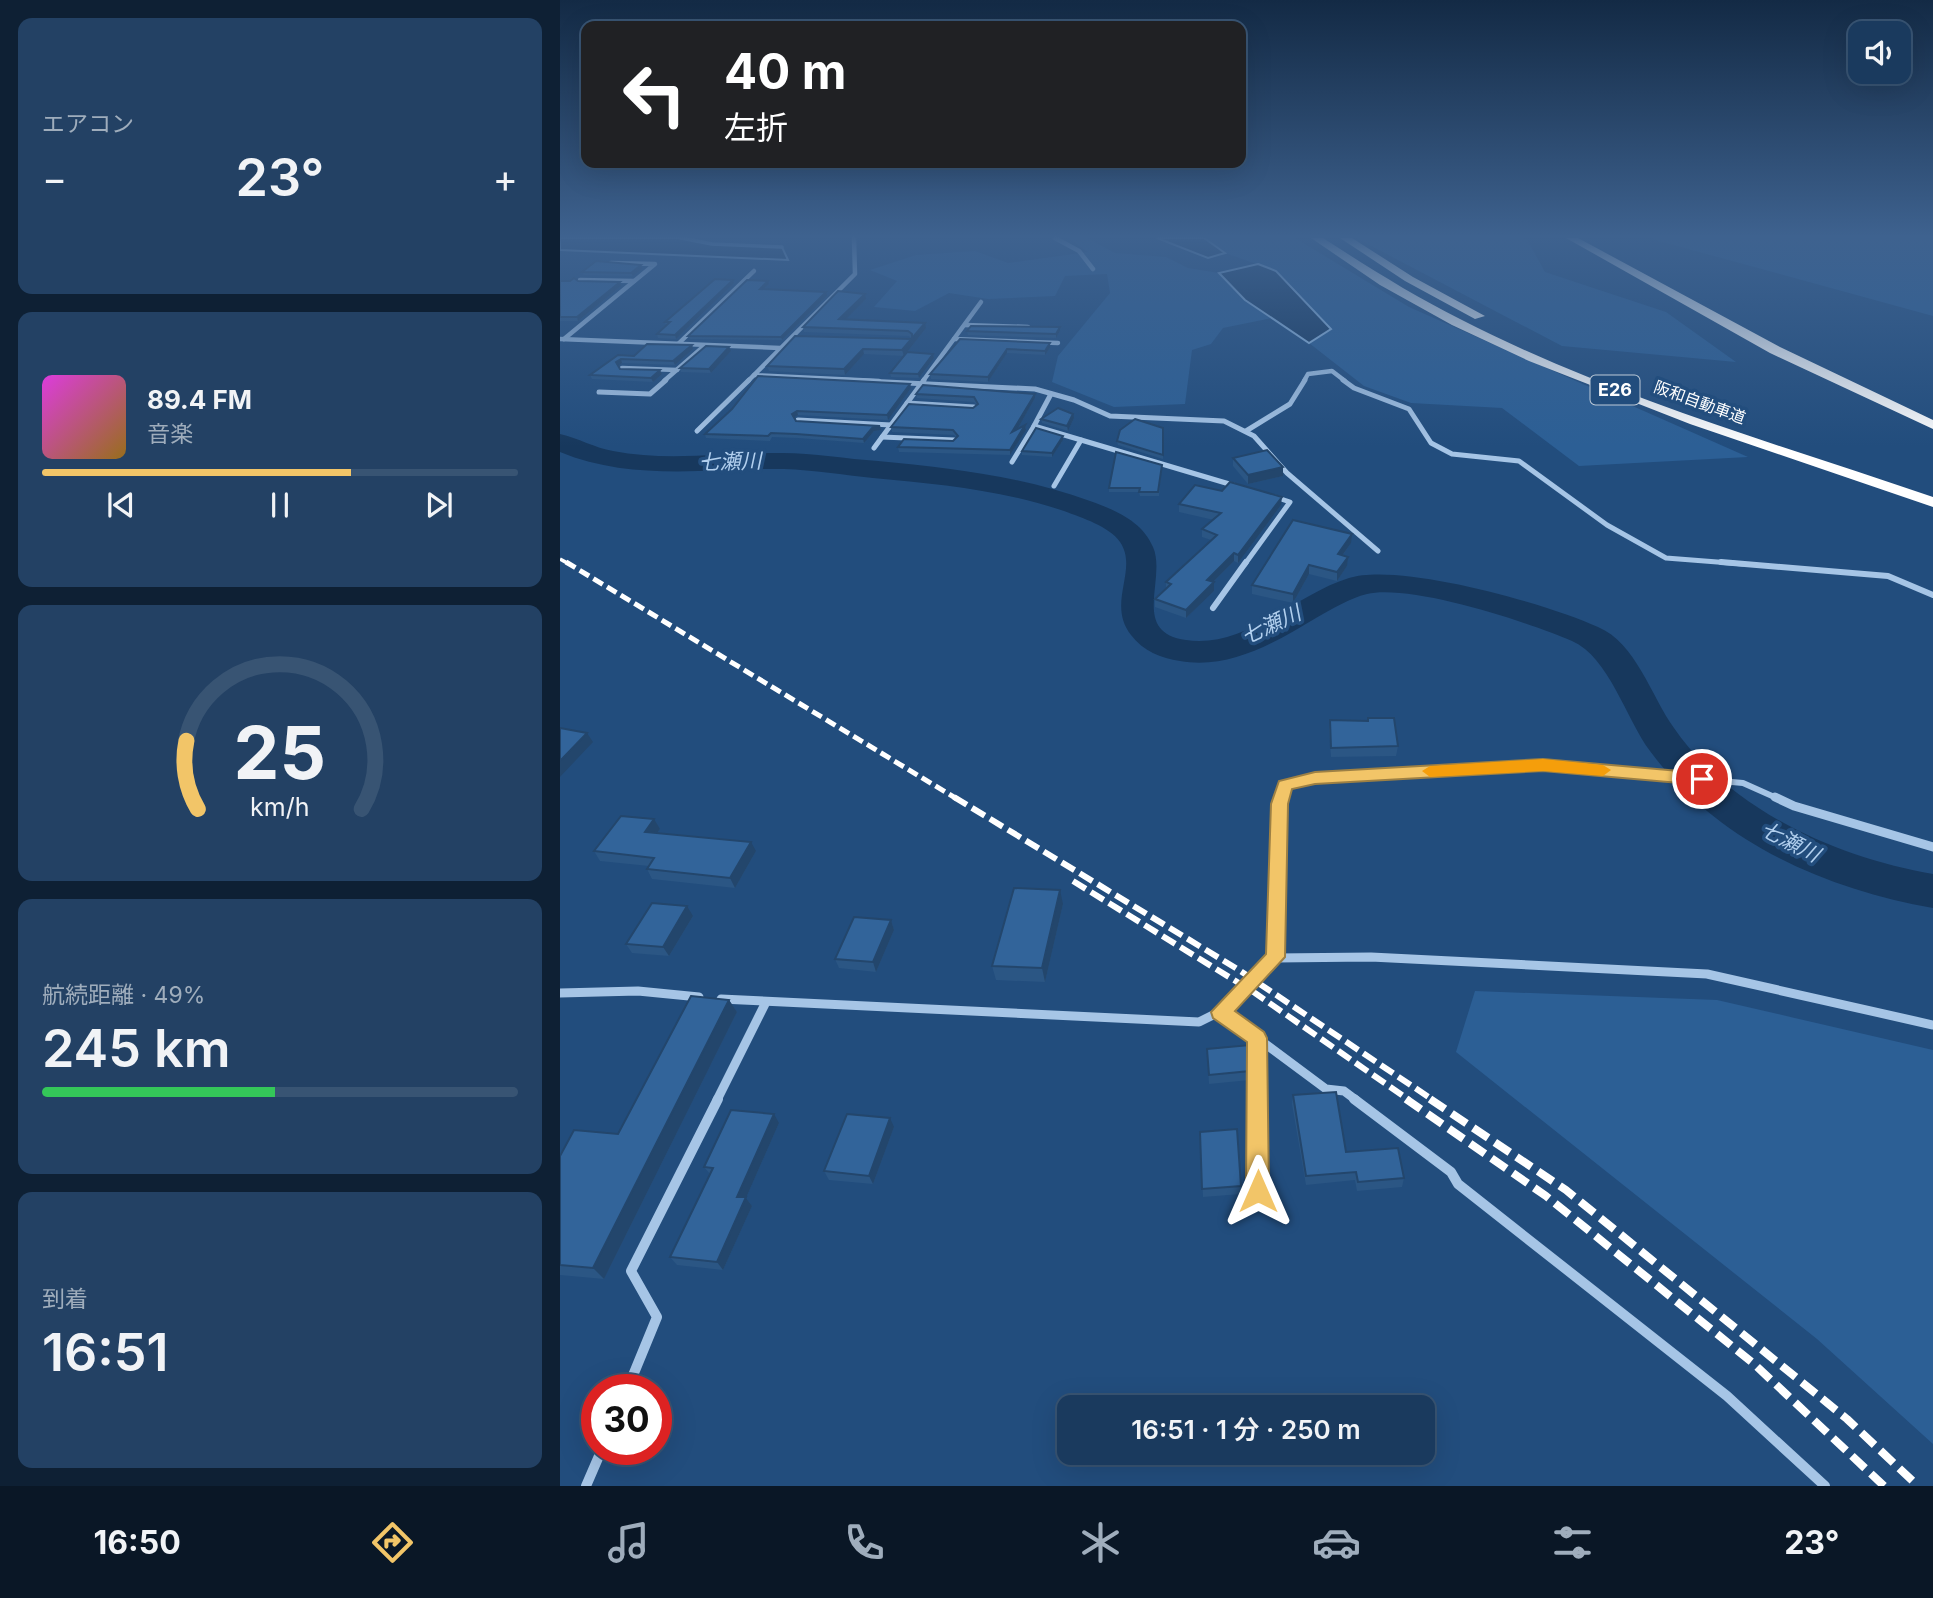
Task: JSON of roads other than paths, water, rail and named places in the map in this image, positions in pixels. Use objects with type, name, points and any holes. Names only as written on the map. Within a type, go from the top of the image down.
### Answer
[{"type":"highway","name":"阪和自動車道","points":[[1431,307],[1559,367],[1691,418],[1933,502]]},
{"type":"highway","name":"阪和自動車道","points":[[1459,307],[1500,328],[1671,397],[1933,487]]},
{"type":"highway","points":[[1462,307],[1500,328]]},
{"type":"highway","points":[[1697,307],[1775,350],[1933,425]]},
{"type":"highway","points":[[1710,307],[1933,416]]},
{"type":"street","points":[[562,339],[601,307]]},
{"type":"street","points":[[677,345],[716,307]]},
{"type":"street","points":[[697,431],[822,307]]},
{"type":"street","points":[[874,447],[977,307]]},
{"type":"street","points":[[965,324],[1028,327]]},
{"type":"street","points":[[793,336],[806,337]]},
{"type":"street","points":[[954,338],[1058,343]]},
{"type":"street","points":[[562,339],[780,348]]},
{"type":"street","points":[[599,392],[650,394],[704,346]]},
{"type":"street","points":[[622,368],[677,370]]},
{"type":"street","points":[[1246,431],[1290,404],[1308,374],[1332,371],[1353,388],[1409,409],[1432,443],[1441,449],[1452,454],[1520,461],[1606,524],[1666,558],[1888,576],[1933,595]]},
{"type":"street","points":[[754,375],[1035,389],[1074,400],[1110,416],[1224,421],[1254,436],[1287,473],[1378,551]]},
{"type":"street","points":[[1013,462],[1051,394]]},
{"type":"street","points":[[906,403],[974,407]]},
{"type":"street","points":[[798,420],[891,425]]},
{"type":"street","points":[[1034,426],[1250,490]]},
{"type":"street","points":[[882,437],[954,440]]},
{"type":"street","points":[[1054,485],[1080,440]]},
{"type":"street","points":[[1213,607],[1290,502],[1264,494]]},
{"type":"street","points":[[560,993],[638,991],[766,1002],[1199,1022],[1221,1012],[1276,957],[1280,804],[1285,785],[1315,778],[1543,765],[1743,783],[1794,806],[1933,847]]},
{"type":"street","points":[[1276,957],[1371,957],[1707,974],[1933,1025]]},
{"type":"street","points":[[634,1374],[657,1317],[631,1272],[766,1002]]},
{"type":"street","points":[[1221,1012],[1326,1089],[1344,1091],[1451,1172],[1458,1184],[1727,1396],[1825,1486]]},
{"type":"street","points":[[1257,1038],[1258,1191]]},
{"type":"street","points":[[586,1486],[595,1465]]},
{"type":"waterway","name":"七瀬川","points":[[560,442],[615,460],[670,464],[811,462],[964,479],[1057,499],[1106,518],[1123,528],[1136,542],[1141,557],[1137,617],[1152,637],[1183,651],[1206,652],[1229,648],[1252,639],[1339,593],[1360,585],[1381,583],[1407,585],[1472,599],[1586,634],[1606,646],[1661,739],[1685,768],[1740,816],[1791,847],[1881,882],[1933,891]]},
{"type":"railway","points":[[560,559],[569,564]]},
{"type":"railway","points":[[566,562],[957,799]]},
{"type":"railway","points":[[954,797],[1239,970],[1433,1100]]},
{"type":"railway","points":[[1073,881],[1255,993],[1409,1100]]},
{"type":"railway","points":[[1406,1099],[1546,1196],[1753,1363],[1884,1486]]},
{"type":"railway","points":[[1430,1099],[1566,1190],[1847,1419],[1918,1486]]}]
